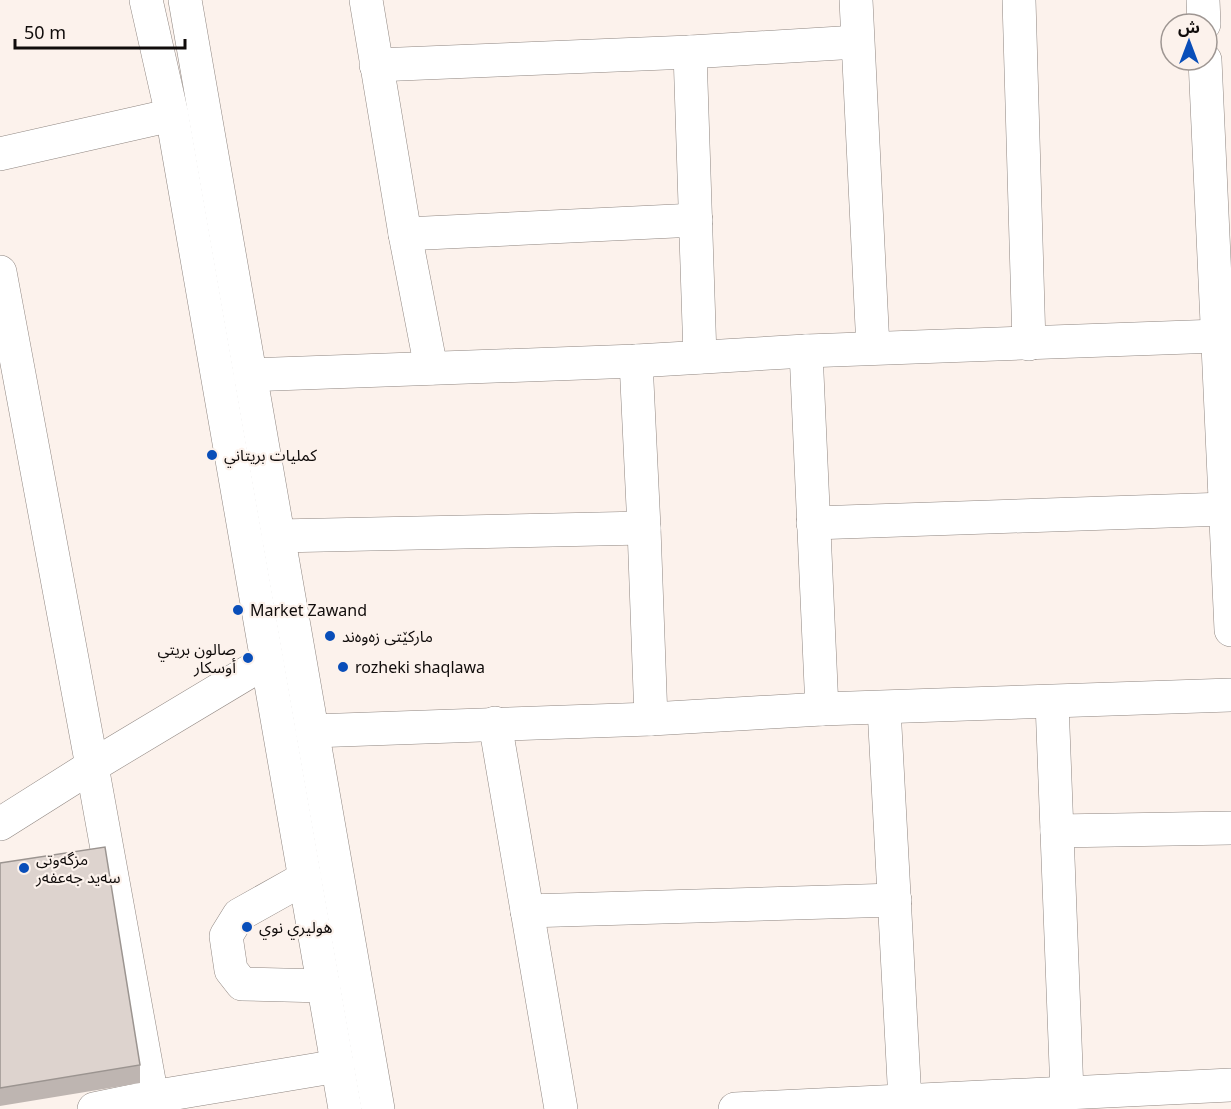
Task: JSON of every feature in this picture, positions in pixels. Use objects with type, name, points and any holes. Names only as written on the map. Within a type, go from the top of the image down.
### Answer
[{"type":"street","points":[[146,0],[172,115],[345,1109]]},
{"type":"street","points":[[185,0],[378,1109]]},
{"type":"street","points":[[366,0],[405,234],[431,368]]},
{"type":"street","points":[[856,0],[873,348]]},
{"type":"street","points":[[1019,0],[1029,344]]},
{"type":"street","points":[[376,65],[857,42]]},
{"type":"street","points":[[690,51],[700,357]]},
{"type":"street","points":[[1207,72],[1218,336],[1226,405],[1226,509],[1231,630]]},
{"type":"street","points":[[0,154],[172,115]]},
{"type":"street","points":[[405,234],[696,220]]},
{"type":"street","points":[[0,272],[152,1097]]},
{"type":"street","points":[[250,375],[636,361],[873,348],[1218,336]]},
{"type":"street","points":[[806,351],[822,709]]},
{"type":"street","points":[[636,361],[651,719]]},
{"type":"street","points":[[813,523],[1226,509]]},
{"type":"street","points":[[278,536],[644,528]]},
{"type":"street","points":[[0,824],[267,661]]},
{"type":"street","points":[[312,730],[651,719],[822,709],[1231,695]]},
{"type":"street","points":[[1052,702],[1067,1093]]},
{"type":"street","points":[[884,708],[905,1101]]},
{"type":"street","points":[[495,723],[561,1109]]},
{"type":"street","points":[[1057,831],[1231,828]]},
{"type":"street","points":[[305,878],[239,915],[226,936],[231,970],[242,984],[324,986]]},
{"type":"street","points":[[527,911],[895,900]]},
{"type":"street","points":[[94,1109],[338,1066]]},
{"type":"street","points":[[735,1109],[1231,1085]]},
{"type":"building","points":[[105,847],[140,1065],[0,1088],[0,863]]},
{"type":"place","name":"كمليات بريتاني","points":[[212,455]]},
{"type":"place","name":"Market Zawand","points":[[238,610]]},
{"type":"place","name":"مارکێتی زەوەند","points":[[330,636]]},
{"type":"place","name":"صالون بريتي أوسكار","points":[[248,658]]},
{"type":"place","name":"rozheki shaqlawa","points":[[343,667]]},
{"type":"place","name":"مزگەوتی سەید جەعفەر","points":[[24,868]]},
{"type":"place","name":"هوليري نوي","points":[[247,927]]}]
